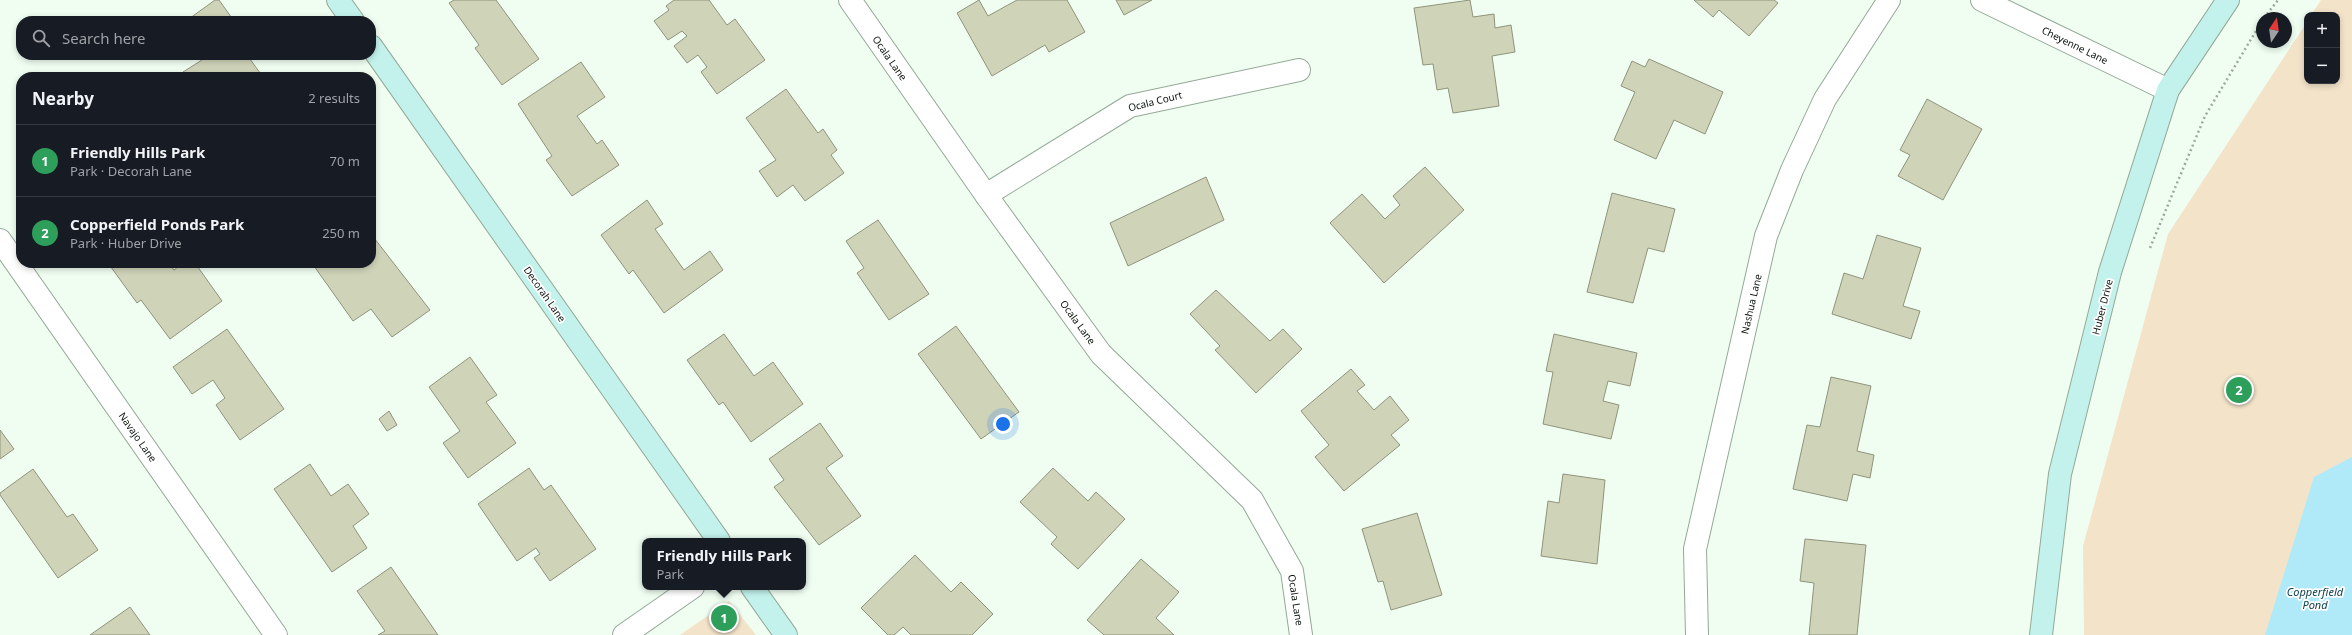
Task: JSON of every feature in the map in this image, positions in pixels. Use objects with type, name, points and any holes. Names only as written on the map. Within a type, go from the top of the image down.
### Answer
[{"type":"street","points":[[338,0],[349,16]]},
{"type":"street","name":"Ocala Lane","points":[[850,0],[986,195],[1101,354],[1252,500],[1292,571],[1301,635]]},
{"type":"street","name":"Nashua Lane","points":[[1697,635],[1695,549],[1766,236],[1792,170],[1824,99],[1889,0]]},
{"type":"street","name":"Cheyenne Lane","points":[[1982,0],[2168,90]]},
{"type":"street","name":"Huber Drive","points":[[2041,635],[2060,474],[2110,272],[2168,90],[2228,0]]},
{"type":"street","name":"Decorah Lane","points":[[376,53],[717,538]]},
{"type":"street","name":"Ocala Court","points":[[986,195],[1130,106],[1299,70]]},
{"type":"street","name":"Navajo Lane","points":[[0,240],[16,263]]},
{"type":"street","name":"Navajo Lane","points":[[20,268],[276,635]]},
{"type":"street","points":[[624,635],[689,590]]},
{"type":"street","points":[[754,590],[786,635]]},
{"type":"path","points":[[2269,12],[2278,0]]},
{"type":"path","points":[[2149,250],[2205,116],[2256,31]]},
{"type":"shaded area","points":[[2321,0],[2352,0],[2352,635],[2084,635],[2083,546],[2168,234],[2290,48],[2292,48],[2292,45],[2304,27],[2304,84],[2340,84],[2340,12],[2313,12]]},
{"type":"shaded area","points":[[729,601],[756,635],[680,635]]},
{"type":"water","name":"Copperfield Pond","points":[[2352,457],[2352,635],[2265,635],[2314,477]]},
{"type":"building","points":[[215,0],[219,0],[230,16],[193,16]]},
{"type":"building","points":[[454,0],[496,0],[539,59],[502,85],[475,48],[479,45],[449,3]]},
{"type":"building","points":[[674,0],[709,0],[727,25],[735,19],[765,60],[717,94],[701,72],[707,67],[698,55],[687,63],[674,46],[687,36],[682,31],[668,40],[654,21],[669,10],[666,6]]},
{"type":"building","points":[[979,0],[988,16],[1017,0],[1067,0],[1085,32],[1049,52],[1045,45],[992,76],[957,13]]},
{"type":"building","points":[[1116,0],[1152,0],[1124,15]]},
{"type":"building","points":[[1470,0],[1473,17],[1494,14],[1495,28],[1511,25],[1515,52],[1492,56],[1499,106],[1453,113],[1448,88],[1437,90],[1433,64],[1423,65],[1414,8]]},
{"type":"building","points":[[1694,0],[1774,0],[1778,3],[1749,36],[1719,10],[1713,17]]},
{"type":"building","points":[[1649,59],[1723,92],[1705,134],[1674,120],[1656,159],[1614,140],[1635,92],[1621,86],[1632,61],[1645,67]]},
{"type":"building","points":[[202,60],[251,60],[259,72],[183,72]]},
{"type":"building","points":[[581,62],[605,97],[577,116],[597,144],[602,140],[619,165],[572,196],[546,160],[552,156],[518,104]]},
{"type":"building","points":[[786,89],[818,133],[823,129],[837,150],[831,155],[844,173],[805,201],[793,185],[777,197],[759,171],[776,160],[746,118]]},
{"type":"building","points":[[1927,99],[1982,129],[1943,200],[1898,176],[1910,155],[1900,150]]},
{"type":"building","points":[[1425,167],[1464,210],[1384,283],[1330,223],[1362,194],[1385,219],[1400,205],[1393,196]]},
{"type":"building","points":[[1206,177],[1224,220],[1128,266],[1110,223]]},
{"type":"building","points":[[1612,193],[1675,209],[1664,252],[1648,248],[1633,303],[1587,292]]},
{"type":"building","points":[[647,200],[663,224],[655,229],[684,270],[710,251],[723,270],[664,313],[633,270],[629,274],[601,235]]},
{"type":"building","points":[[878,220],[929,294],[889,320],[857,273],[864,268],[846,241]]},
{"type":"building","points":[[1877,235],[1921,248],[1903,306],[1920,311],[1911,339],[1832,314],[1844,273],[1863,279]]},
{"type":"building","points":[[376,240],[430,310],[392,337],[371,309],[353,321],[315,268],[376,268]]},
{"type":"building","points":[[112,268],[173,268],[174,270],[177,268],[199,268],[222,301],[170,339],[141,300],[137,303]]},
{"type":"building","points":[[1216,290],[1270,341],[1283,329],[1302,349],[1256,393],[1215,350],[1220,346],[1190,314]]},
{"type":"building","points":[[956,326],[1019,412],[981,439],[918,354]]},
{"type":"building","points":[[227,329],[284,409],[240,440],[216,405],[225,398],[213,380],[192,394],[173,367]]},
{"type":"building","points":[[724,334],[754,376],[773,362],[803,404],[751,442],[723,402],[719,405],[687,360]]},
{"type":"building","points":[[1554,334],[1637,353],[1630,386],[1608,381],[1603,401],[1619,405],[1611,439],[1543,424],[1553,372],[1546,371]]},
{"type":"building","points":[[470,357],[497,395],[486,402],[516,443],[468,478],[443,443],[460,431],[429,387]]},
{"type":"building","points":[[1351,369],[1365,385],[1357,391],[1374,410],[1390,396],[1409,420],[1391,435],[1400,445],[1344,491],[1315,457],[1329,445],[1301,411]]},
{"type":"building","points":[[1831,377],[1871,386],[1857,451],[1874,455],[1870,478],[1853,474],[1847,501],[1793,489],[1807,425],[1820,427]]},
{"type":"building","points":[[389,411],[397,425],[387,431],[379,419]]},
{"type":"building","points":[[820,423],[843,456],[826,468],[861,516],[819,545],[774,487],[784,480],[769,459]]},
{"type":"building","points":[[0,430],[14,449],[0,459]]},
{"type":"building","points":[[310,464],[331,496],[348,484],[369,514],[353,526],[367,548],[332,572],[274,489]]},
{"type":"building","points":[[529,468],[544,490],[551,485],[596,549],[550,581],[534,558],[540,554],[536,548],[517,561],[478,504]]},
{"type":"building","points":[[1053,468],[1088,501],[1096,492],[1125,519],[1078,569],[1051,544],[1057,537],[1020,502]]},
{"type":"building","points":[[33,469],[67,517],[73,514],[98,550],[58,578],[0,495],[0,493]]},
{"type":"building","points":[[1563,474],[1605,480],[1597,564],[1541,556],[1548,501],[1559,503]]},
{"type":"building","points":[[1417,513],[1442,595],[1391,610],[1383,581],[1378,582],[1362,529]]},
{"type":"building","points":[[1805,539],[1866,545],[1857,635],[1809,635],[1814,583],[1800,581]]},
{"type":"building","points":[[915,555],[951,592],[961,582],[993,614],[972,635],[911,635],[903,627],[894,635],[888,635],[861,608]]},
{"type":"building","points":[[1141,559],[1179,592],[1156,618],[1174,635],[1104,635],[1087,620]]},
{"type":"building","points":[[391,567],[438,635],[378,635],[385,631],[357,591]]},
{"type":"building","points":[[130,607],[150,635],[90,635]]},
{"type":"place","name":"Copperfield Ponds Park","points":[[2239,390]]},
{"type":"place","name":"Friendly Hills Park","points":[[724,618]]}]
